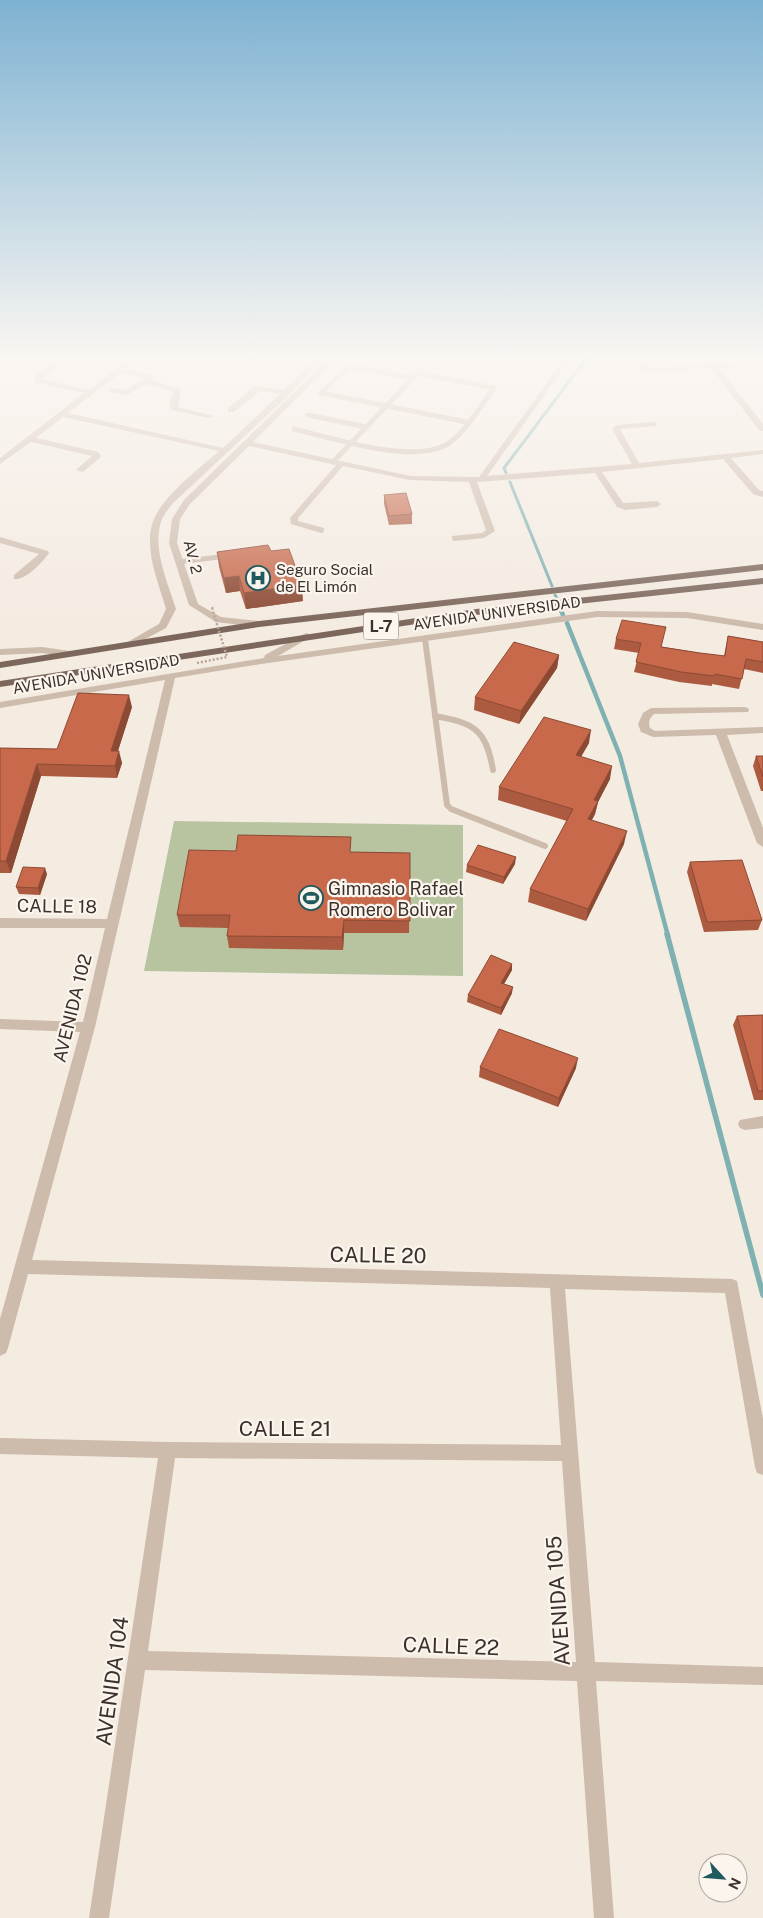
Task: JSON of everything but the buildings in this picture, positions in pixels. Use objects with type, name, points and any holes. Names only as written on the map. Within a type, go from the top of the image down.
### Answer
[{"type":"main road","name":"AVENIDA UNIVERSIDAD","points":[[0,665],[259,624],[763,567]]},
{"type":"main road","name":"AVENIDA UNIVERSIDAD","points":[[0,684],[306,636],[476,612],[763,581]]},
{"type":"main road","points":[[707,586],[763,590]]},
{"type":"street","points":[[1,460],[17,449]]},
{"type":"street","points":[[71,449],[97,456],[80,470]]},
{"type":"street","points":[[216,449],[223,450]]},
{"type":"street","name":"AV. 2","points":[[241,449],[187,502],[176,519],[174,543],[178,562],[194,605],[218,620],[259,624]]},
{"type":"street","points":[[272,449],[410,478],[476,480],[598,470],[763,452]]},
{"type":"street","points":[[476,480],[499,449]]},
{"type":"street","points":[[627,449],[637,466]]},
{"type":"street","name":"AV. 2","points":[[131,643],[163,626],[171,609],[156,554],[154,537],[157,521],[170,500],[223,450]]},
{"type":"street","points":[[726,457],[756,492],[763,494]]},
{"type":"street","points":[[322,530],[298,524],[294,522],[294,518],[337,463]]},
{"type":"street","points":[[598,470],[620,505],[625,507],[657,504]]},
{"type":"street","points":[[455,538],[484,535],[491,531],[476,480]]},
{"type":"street","points":[[0,540],[45,553],[17,577]]},
{"type":"street","name":"AVENIDA UNIVERSIDAD","points":[[0,706],[261,661],[597,614],[687,615],[763,627]]},
{"type":"street","points":[[261,661],[306,636]]},
{"type":"street","name":"AVENIDA UNIVERSIDAD","points":[[0,652],[42,650],[70,654]]},
{"type":"street","name":"AVENIDA 102","points":[[0,1348],[88,1027],[171,676]]},
{"type":"street","points":[[744,710],[651,711],[645,716],[643,722],[644,730],[653,734],[720,730],[763,730]]},
{"type":"street","points":[[720,730],[758,812],[763,843]]},
{"type":"street","name":"CALLE 18","points":[[0,923],[113,924]]},
{"type":"street","points":[[0,1024],[88,1027]]},
{"type":"street","points":[[745,1124],[763,1122]]},
{"type":"street","name":"CALLE 20","points":[[23,1267],[732,1286],[763,1467]]},
{"type":"street","name":"AVENIDA 105","points":[[557,1280],[604,1918]]},
{"type":"street","name":"CALLE 21","points":[[0,1446],[168,1450],[570,1453]]},
{"type":"street","name":"AVENIDA 104","points":[[99,1918],[168,1450]]},
{"type":"street","name":"CALLE 22","points":[[138,1660],[586,1673],[763,1676]]},
{"type":"lane","points":[[337,463],[347,449]]},
{"type":"lane","points":[[388,449],[408,452],[429,451],[437,449]]},
{"type":"lane","points":[[178,562],[237,555]]},
{"type":"lane","points":[[425,639],[447,805],[451,809],[545,846]]},
{"type":"lane","points":[[435,716],[465,721],[480,732],[490,751],[493,770]]},
{"type":"path","points":[[197,663],[227,657],[212,607]]},
{"type":"green space","name":"Gimnasio Rafael Romero Bolivar","points":[[174,821],[463,825],[463,976],[144,971]]},
{"type":"waterway","points":[[506,473],[504,468],[519,449]]},
{"type":"waterway","points":[[510,482],[552,586]]},
{"type":"waterway","points":[[555,595],[557,599]]},
{"type":"waterway","points":[[560,608],[563,615]]},
{"type":"waterway","points":[[567,623],[620,756],[668,936]]},
{"type":"waterway","points":[[667,934],[763,1295]]},
{"type":"place","name":"Seguro Social de El Limón","points":[[258,578]]},
{"type":"place","name":"Gimnasio Rafael Romero Bolivar","points":[[311,898]]}]
